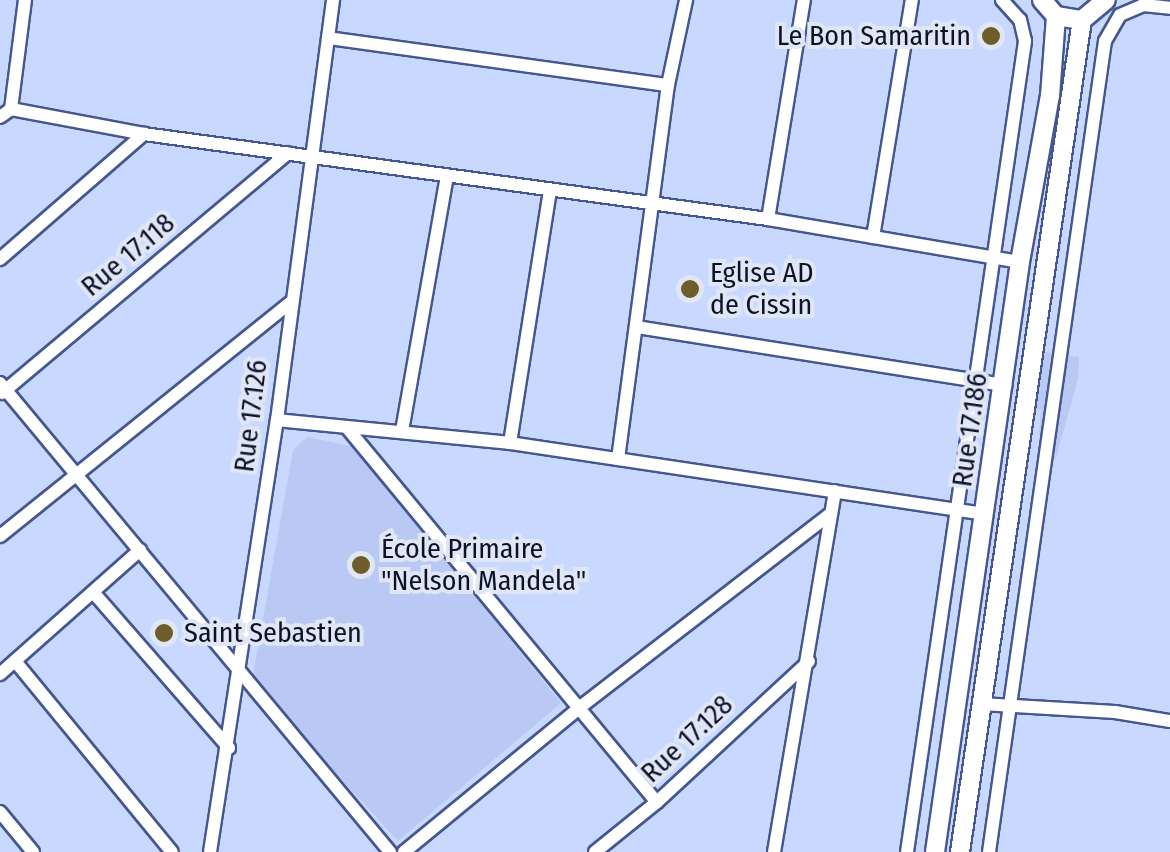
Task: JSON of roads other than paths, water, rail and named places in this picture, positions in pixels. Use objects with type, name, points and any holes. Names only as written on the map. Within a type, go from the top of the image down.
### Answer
[{"type":"main road","points":[[1042,0],[1056,16],[1082,20],[1109,2]]},
{"type":"main road","name":"Rue 17.186","points":[[935,852],[1020,262],[1050,96],[1056,16]]},
{"type":"main road","points":[[960,852],[1082,20]]},
{"type":"street","points":[[8,108],[25,0]]},
{"type":"street","name":"Rue 17.126","points":[[210,852],[277,420],[333,0]]},
{"type":"street","points":[[618,459],[668,84],[686,0]]},
{"type":"street","points":[[768,218],[804,0]]},
{"type":"street","points":[[873,237],[912,0]]},
{"type":"street","points":[[907,852],[958,510],[990,257],[1025,41],[1020,20],[1002,0]]},
{"type":"street","points":[[990,852],[1105,41],[1120,15],[1143,5],[1170,8]]},
{"type":"street","points":[[328,38],[668,84]]},
{"type":"street","points":[[0,83],[8,108]]},
{"type":"street","points":[[8,108],[144,134],[768,218],[1020,262]]},
{"type":"street","points":[[0,259],[144,134]]},
{"type":"street","name":"Rue 17.118","points":[[2,389],[288,153]]},
{"type":"street","points":[[402,431],[447,177]]},
{"type":"street","points":[[510,443],[550,190]]},
{"type":"street","points":[[0,536],[290,303]]},
{"type":"street","points":[[637,327],[1005,385]]},
{"type":"street","points":[[2,389],[76,472],[390,852]]},
{"type":"street","points":[[277,420],[510,443],[985,514]]},
{"type":"street","points":[[348,429],[657,802]]},
{"type":"street","points":[[774,852],[836,491]]},
{"type":"street","points":[[404,852],[580,708],[830,514]]},
{"type":"street","points":[[0,674],[140,550]]},
{"type":"street","points":[[93,592],[229,748]]},
{"type":"street","name":"Rue 17.128","points":[[595,852],[657,802],[810,660]]},
{"type":"street","points":[[15,661],[172,852]]},
{"type":"street","points":[[981,704],[1115,712],[1170,722]]},
{"type":"street","points":[[0,812],[33,852]]},
{"type":"place","name":"Le Bon Samaritin","points":[[991,36]]},
{"type":"place","name":"Eglise AD de Cissin","points":[[690,289]]},
{"type":"place","name":"École Primaire \"Nelson Mandela\"","points":[[361,565]]},
{"type":"place","name":"Saint Sebastien","points":[[164,633]]}]
